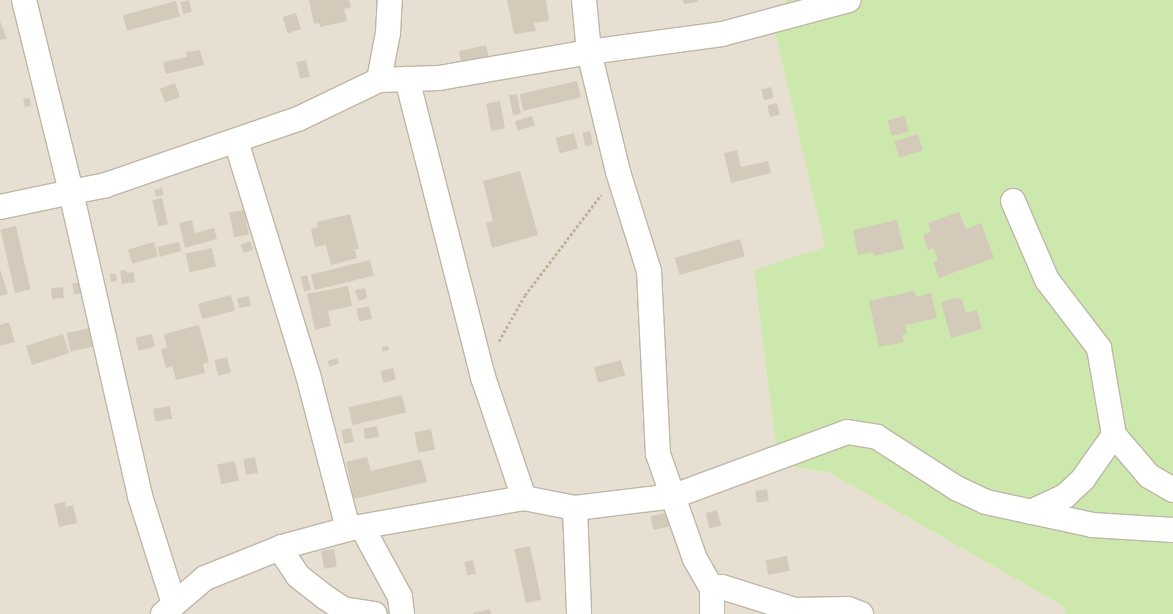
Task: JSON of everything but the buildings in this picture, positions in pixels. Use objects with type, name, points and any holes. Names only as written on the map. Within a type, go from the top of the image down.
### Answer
[{"type":"street","points":[[24,0],[71,192],[140,496],[168,609],[205,578],[282,547],[355,529],[524,498],[575,508],[674,496],[848,432],[877,437],[956,488],[986,502],[1092,525],[1173,530]]},
{"type":"street","points":[[379,80],[388,33],[390,0]]},
{"type":"street","points":[[584,0],[589,52],[618,172],[649,270],[658,454],[695,559],[712,588],[712,614]]},
{"type":"street","points":[[0,207],[106,185],[298,118],[379,80],[439,78],[589,52],[722,34],[849,0]]},
{"type":"street","points":[[407,79],[483,377],[524,498]]},
{"type":"street","points":[[236,141],[355,529],[400,597],[402,614]]},
{"type":"street","points":[[1013,201],[1047,280],[1100,348],[1114,435],[1149,476],[1173,490]]},
{"type":"street","points":[[1031,512],[1065,496],[1083,478],[1114,435]]},
{"type":"street","points":[[575,508],[579,614]]},
{"type":"street","points":[[282,547],[284,555],[298,576],[324,597],[343,609],[375,614]]},
{"type":"street","points":[[712,588],[722,586],[792,612],[848,609],[861,614]]},
{"type":"path","points":[[498,343],[525,295],[618,172]]},
{"type":"shaded area","points":[[0,0],[786,0],[775,32],[826,247],[778,464],[830,473],[1063,606],[1065,614],[0,614]]},
{"type":"green space","points":[[786,0],[1173,0],[1173,614],[1065,614],[1063,606],[830,473],[778,464],[754,270],[825,247],[775,32]]}]
